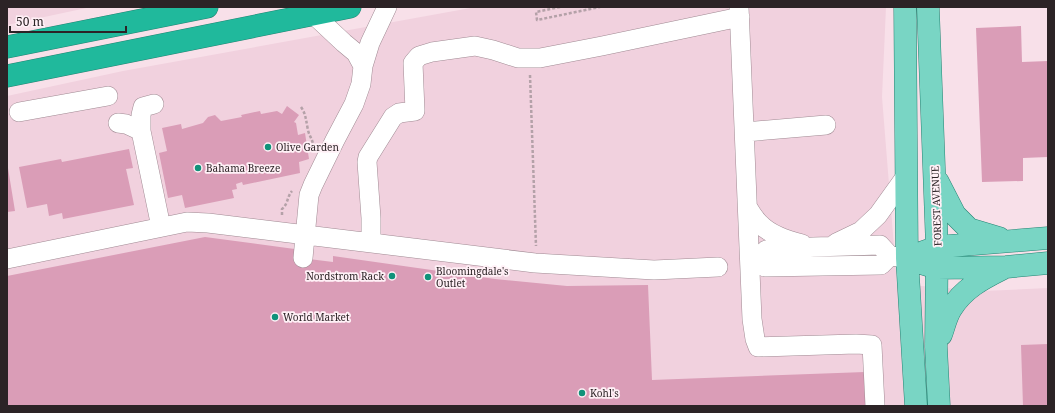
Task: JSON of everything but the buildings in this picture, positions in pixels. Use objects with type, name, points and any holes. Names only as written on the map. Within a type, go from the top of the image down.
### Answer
[{"type":"highway","points":[[7,47],[207,7]]},
{"type":"highway","points":[[7,76],[350,7]]},
{"type":"main road","points":[[905,7],[906,176],[899,257],[916,406]]},
{"type":"main road","name":"FOREST AVENUE","points":[[928,7],[935,177],[937,258],[936,348],[939,406]]},
{"type":"main road","points":[[935,177],[955,215],[969,229],[1011,241]]},
{"type":"main road","points":[[937,258],[1011,241],[1048,238]]},
{"type":"main road","points":[[899,257],[937,258],[1006,267],[1048,263]]},
{"type":"main road","points":[[936,348],[951,309],[965,291],[980,280],[1006,267]]},
{"type":"lane","points":[[304,258],[309,195],[354,104],[361,84],[363,66],[370,43],[387,7]]},
{"type":"lane","points":[[371,243],[368,157],[392,117],[399,113],[415,111],[413,63],[419,56],[432,52],[475,46],[518,58],[540,58],[589,49],[740,12],[748,208],[754,260],[752,319],[755,339],[758,347],[856,344],[872,345],[875,406]]},
{"type":"lane","points":[[313,14],[356,53],[363,66]]},
{"type":"lane","points":[[19,112],[108,96]]},
{"type":"lane","points":[[154,104],[143,107],[141,115],[141,131],[161,227]]},
{"type":"lane","points":[[118,123],[126,124],[141,131]]},
{"type":"lane","points":[[745,132],[826,125]]},
{"type":"lane","points":[[748,208],[760,224],[778,236],[788,240],[820,247],[861,232],[878,215],[906,176]]},
{"type":"lane","points":[[7,258],[161,227],[194,222],[306,234],[535,263],[654,270],[718,267]]},
{"type":"lane","points":[[754,260],[766,250],[880,245],[899,257]]},
{"type":"lane","points":[[754,260],[766,267],[881,265],[899,257]]},
{"type":"path","points":[[560,7],[536,12],[537,20],[600,7]]},
{"type":"path","points":[[524,58],[529,69],[536,251],[535,263]]},
{"type":"path","points":[[301,107],[306,115],[308,132],[313,141],[314,148]]},
{"type":"path","points":[[283,232],[282,209],[286,206],[289,195],[294,188]]},
{"type":"shaded area","points":[[7,7],[91,7],[7,25]]},
{"type":"shaded area","points":[[476,7],[886,7],[882,97],[897,284],[983,291],[1048,288],[1048,406],[7,406],[7,96],[123,71]]},
{"type":"place","name":"Olive Garden","points":[[268,147]]},
{"type":"place","name":"Bahama Breeze","points":[[198,168]]},
{"type":"place","name":"Nordstrom Rack","points":[[392,276]]},
{"type":"place","name":"Bloomingdale's Outlet","points":[[428,277]]},
{"type":"place","name":"World Market","points":[[275,317]]},
{"type":"place","name":"Kohl's","points":[[582,393]]}]
